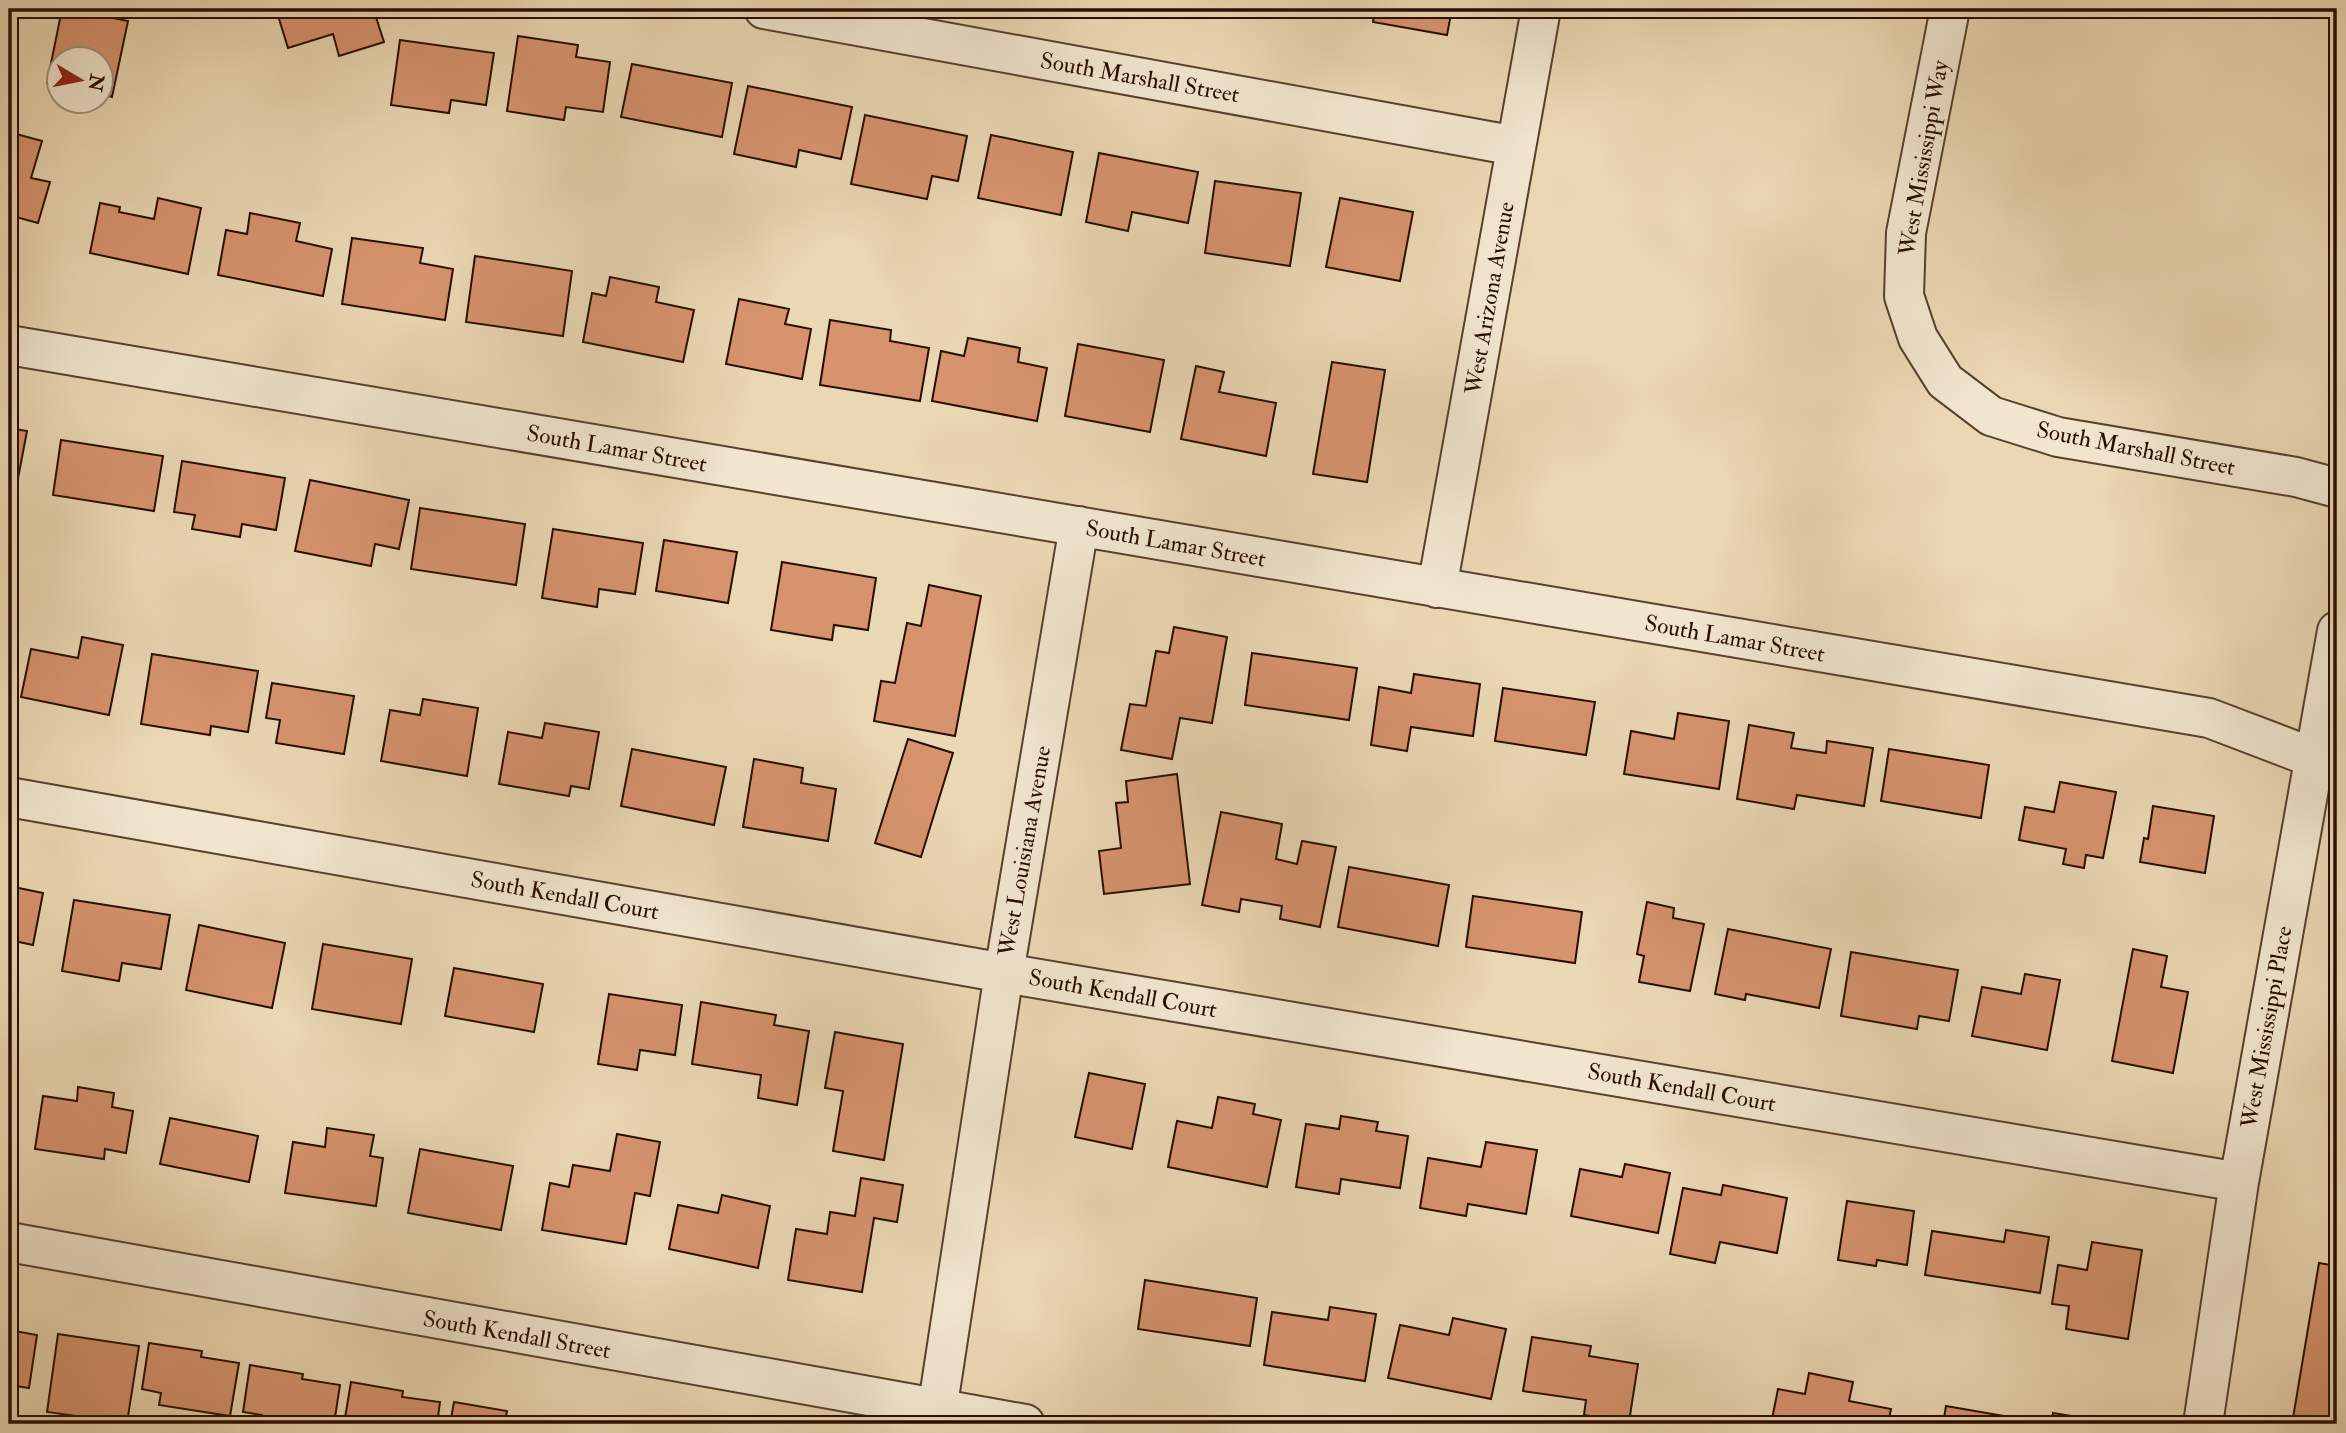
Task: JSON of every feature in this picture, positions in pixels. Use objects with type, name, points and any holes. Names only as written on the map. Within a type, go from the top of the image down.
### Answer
[{"type":"street","name":"South Marshall Street","points":[[764,9],[1516,146]]},
{"type":"street","name":"West Arizona Avenue","points":[[1437,588],[1541,9]]},
{"type":"street","name":"West Mississippi Way","points":[[1945,381],[1918,338],[1904,296],[1906,233],[1950,9]]},
{"type":"street","name":"South Lamar Street","points":[[9,345],[2209,719],[2325,760]]},
{"type":"street","name":"South Marshall Street","points":[[1945,381],[1991,416],[2058,437],[2295,477],[2337,488]]},
{"type":"street","name":"West Louisiana Avenue","points":[[936,1417],[1004,973],[1079,526]]},
{"type":"street","name":"West Mississippi Place","points":[[2203,1424],[2239,1182],[2325,760],[2337,631]]},
{"type":"street","name":"South Kendall Court","points":[[9,797],[1004,973],[2239,1182]]},
{"type":"street","name":"South Kendall Street","points":[[9,1242],[936,1417],[1025,1424]]},
{"type":"building","points":[[62,9],[115,9],[113,18],[128,21],[116,78],[116,46],[54,46]]},
{"type":"building","points":[[276,9],[385,9],[387,14],[376,17],[384,42],[339,56],[333,34],[288,48]]},
{"type":"building","points":[[1321,9],[1357,9],[1356,15]]},
{"type":"building","points":[[1375,9],[1452,9],[1447,35],[1373,22]]},
{"type":"building","points":[[518,36],[578,45],[576,57],[610,62],[603,112],[566,107],[564,120],[507,111]]},
{"type":"building","points":[[400,40],[494,53],[486,105],[451,100],[449,113],[391,105]]},
{"type":"building","points":[[632,64],[732,83],[722,137],[621,117]]},
{"type":"building","points":[[748,86],[852,107],[841,159],[799,150],[796,167],[734,154]]},
{"type":"building","points":[[865,115],[967,136],[958,181],[932,176],[927,199],[851,184]]},
{"type":"building","points":[[9,132],[42,141],[31,178],[50,182],[38,223],[16,217],[9,242]]},
{"type":"building","points":[[991,135],[1073,152],[1061,215],[978,198]]},
{"type":"building","points":[[1099,153],[1198,172],[1188,223],[1132,212],[1128,231],[1086,222]]},
{"type":"building","points":[[1215,181],[1301,193],[1290,266],[1205,253]]},
{"type":"building","points":[[158,198],[201,208],[188,274],[90,253],[100,203],[120,207],[119,212],[154,219]]},
{"type":"building","points":[[1340,198],[1413,212],[1400,281],[1326,267]]},
{"type":"building","points":[[250,213],[300,223],[296,241],[332,249],[323,296],[218,275],[226,230],[247,234]]},
{"type":"building","points":[[352,238],[423,248],[420,263],[453,269],[445,320],[342,304]]},
{"type":"building","points":[[475,256],[572,271],[563,336],[466,322]]},
{"type":"building","points":[[610,277],[659,287],[656,302],[694,310],[683,362],[583,342],[592,293],[606,296]]},
{"type":"building","points":[[739,299],[789,309],[785,324],[811,329],[802,379],[726,364]]},
{"type":"building","points":[[830,320],[891,330],[890,341],[929,348],[920,401],[820,385]]},
{"type":"building","points":[[968,338],[1020,348],[1018,362],[1047,368],[1037,421],[932,401],[941,351],[964,356]]},
{"type":"building","points":[[1078,344],[1164,360],[1150,432],[1065,416]]},
{"type":"building","points":[[1332,362],[1385,370],[1367,482],[1313,474]]},
{"type":"building","points":[[1196,366],[1224,372],[1219,392],[1276,403],[1266,456],[1181,439]]},
{"type":"building","points":[[9,428],[27,431],[16,489],[9,487]]},
{"type":"building","points":[[61,440],[163,456],[154,511],[53,495]]},
{"type":"building","points":[[182,461],[285,478],[276,530],[242,524],[240,537],[192,529],[195,515],[174,512]]},
{"type":"building","points":[[310,480],[409,500],[399,549],[375,544],[371,566],[295,551]]},
{"type":"building","points":[[420,508],[525,524],[516,585],[411,569]]},
{"type":"building","points":[[553,529],[643,543],[635,594],[599,589],[597,607],[542,598]]},
{"type":"building","points":[[664,540],[737,552],[728,603],[656,591]]},
{"type":"building","points":[[782,562],[876,578],[868,630],[834,625],[832,640],[771,630]]},
{"type":"building","points":[[929,585],[981,596],[955,736],[874,721],[881,681],[895,683],[907,623],[921,626]]},
{"type":"building","points":[[1174,627],[1227,637],[1212,723],[1180,718],[1172,759],[1121,750],[1130,704],[1146,706],[1156,651],[1169,653]]},
{"type":"building","points":[[82,637],[123,645],[109,715],[21,697],[31,649],[78,658]]},
{"type":"building","points":[[1252,653],[1357,668],[1349,720],[1245,705]]},
{"type":"building","points":[[152,654],[258,671],[248,732],[211,726],[210,735],[141,724]]},
{"type":"building","points":[[1414,674],[1480,684],[1473,736],[1411,727],[1407,751],[1371,745],[1379,687],[1411,693]]},
{"type":"building","points":[[272,683],[354,696],[344,754],[276,743],[280,720],[266,718]]},
{"type":"building","points":[[1503,688],[1595,702],[1586,755],[1495,741]]},
{"type":"building","points":[[423,699],[478,708],[467,776],[381,761],[390,710],[420,715]]},
{"type":"building","points":[[1678,713],[1729,721],[1719,789],[1624,774],[1631,731],[1674,739]]},
{"type":"building","points":[[545,723],[599,732],[589,789],[571,786],[569,796],[499,784],[508,732],[542,738]]},
{"type":"building","points":[[1749,725],[1794,733],[1791,748],[1826,753],[1827,741],[1873,748],[1864,806],[1797,795],[1794,809],[1737,799]]},
{"type":"building","points":[[908,739],[953,753],[921,857],[875,843]]},
{"type":"building","points":[[632,749],[726,767],[714,825],[621,806]]},
{"type":"building","points":[[1889,749],[1989,765],[1981,818],[1881,801]]},
{"type":"building","points":[[754,759],[803,768],[801,783],[836,789],[828,841],[743,827]]},
{"type":"building","points":[[1177,774],[1190,884],[1104,894],[1099,851],[1121,848],[1116,803],[1128,802],[1126,781]]},
{"type":"building","points":[[2060,782],[2116,792],[2103,858],[2086,855],[2084,868],[2063,864],[2066,849],[2019,840],[2025,807],[2054,812]]},
{"type":"building","points":[[2153,806],[2214,816],[2205,873],[2140,862],[2144,838],[2148,839]]},
{"type":"building","points":[[1221,812],[1282,824],[1276,859],[1297,864],[1302,841],[1336,847],[1320,927],[1280,919],[1282,906],[1241,899],[1239,912],[1202,905]]},
{"type":"building","points":[[1349,867],[1449,885],[1438,946],[1338,927]]},
{"type":"building","points":[[9,886],[43,893],[33,945],[9,940]]},
{"type":"building","points":[[1473,896],[1582,912],[1575,963],[1466,947]]},
{"type":"building","points":[[74,900],[170,915],[161,969],[122,963],[119,981],[62,971]]},
{"type":"building","points":[[1647,902],[1674,908],[1673,918],[1704,924],[1690,991],[1639,982],[1644,956],[1637,954]]},
{"type":"building","points":[[199,925],[285,943],[272,1008],[186,990]]},
{"type":"building","points":[[1728,929],[1831,949],[1819,1008],[1746,994],[1745,1000],[1715,994]]},
{"type":"building","points":[[323,944],[412,959],[401,1024],[312,1009]]},
{"type":"building","points":[[2133,949],[2167,956],[2161,987],[2188,992],[2173,1073],[2112,1061]]},
{"type":"building","points":[[1851,952],[1958,970],[1949,1021],[1919,1016],[1917,1029],[1841,1016]]},
{"type":"building","points":[[454,968],[543,984],[534,1032],[445,1016]]},
{"type":"building","points":[[2025,974],[2060,980],[2047,1050],[1972,1036],[1982,987],[2021,994]]},
{"type":"building","points":[[609,994],[682,1005],[675,1055],[640,1050],[637,1070],[598,1064]]},
{"type":"building","points":[[701,1002],[776,1015],[774,1025],[809,1031],[797,1105],[758,1098],[761,1075],[692,1064]]},
{"type":"building","points":[[835,1032],[903,1044],[884,1160],[833,1151],[843,1091],[825,1088]]},
{"type":"building","points":[[1089,1073],[1145,1084],[1132,1149],[1075,1137]]},
{"type":"building","points":[[78,1087],[114,1093],[112,1107],[133,1111],[126,1153],[105,1149],[104,1159],[35,1149],[43,1096],[77,1101]]},
{"type":"building","points":[[1218,1097],[1255,1104],[1253,1114],[1281,1120],[1267,1187],[1168,1167],[1177,1121],[1212,1128]]},
{"type":"building","points":[[1341,1116],[1378,1122],[1376,1131],[1408,1136],[1400,1188],[1341,1179],[1339,1194],[1296,1187],[1306,1124],[1339,1129]]},
{"type":"building","points":[[170,1118],[258,1136],[249,1182],[160,1164]]},
{"type":"building","points":[[327,1128],[374,1135],[370,1156],[383,1158],[376,1206],[285,1193],[293,1142],[325,1147]]},
{"type":"building","points":[[617,1134],[660,1142],[650,1196],[635,1193],[626,1244],[542,1230],[550,1183],[569,1187],[573,1165],[610,1171]]},
{"type":"building","points":[[1486,1142],[1537,1150],[1526,1214],[1468,1204],[1466,1216],[1420,1208],[1428,1158],[1481,1167]]},
{"type":"building","points":[[420,1149],[513,1166],[501,1230],[408,1213]]},
{"type":"building","points":[[1625,1164],[1670,1173],[1658,1233],[1571,1216],[1580,1169],[1622,1177]]},
{"type":"building","points":[[861,1178],[903,1185],[897,1222],[874,1218],[862,1292],[788,1280],[796,1229],[827,1234],[830,1212],[855,1216]]},
{"type":"building","points":[[1723,1185],[1787,1198],[1777,1253],[1720,1242],[1715,1263],[1670,1254],[1683,1188],[1721,1195]]},
{"type":"building","points":[[722,1195],[770,1206],[758,1268],[669,1249],[678,1205],[718,1213]]},
{"type":"building","points":[[1847,1201],[1914,1211],[1907,1265],[1877,1260],[1876,1266],[1838,1260]]},
{"type":"building","points":[[2006,1230],[2049,1237],[2040,1293],[1925,1275],[1932,1231],[2004,1242]]},
{"type":"building","points":[[2092,1242],[2142,1250],[2128,1339],[2066,1329],[2069,1306],[2052,1304],[2058,1265],[2087,1270]]},
{"type":"building","points":[[2319,1263],[2337,1266],[2337,1424],[2292,1424]]},
{"type":"building","points":[[1145,1280],[1257,1298],[1250,1346],[1138,1329]]},
{"type":"building","points":[[1330,1307],[1376,1314],[1365,1381],[1264,1365],[1272,1312],[1328,1320]]},
{"type":"building","points":[[1453,1318],[1506,1329],[1491,1399],[1388,1378],[1400,1325],[1449,1335]]},
{"type":"building","points":[[9,1330],[37,1335],[29,1388],[9,1385]]},
{"type":"building","points":[[58,1334],[139,1346],[127,1423],[47,1412]]},
{"type":"building","points":[[1532,1337],[1591,1346],[1589,1356],[1638,1364],[1629,1422],[1584,1415],[1586,1400],[1523,1391]]},
{"type":"building","points":[[149,1343],[202,1351],[201,1357],[239,1363],[230,1416],[159,1405],[161,1393],[142,1389]]},
{"type":"building","points":[[250,1365],[303,1374],[302,1379],[340,1385],[334,1424],[260,1424],[262,1415],[243,1412]]},
{"type":"building","points":[[1809,1373],[1853,1382],[1849,1401],[1891,1409],[1888,1424],[1771,1424],[1778,1389],[1805,1394]]},
{"type":"building","points":[[351,1382],[403,1391],[402,1397],[440,1402],[437,1424],[344,1424]]},
{"type":"building","points":[[454,1402],[507,1411],[506,1416],[544,1422],[450,1424]]},
{"type":"building","points":[[1946,1406],[2010,1417],[2009,1424],[1943,1424]]},
{"type":"building","points":[[2053,1413],[2090,1419],[2089,1424],[2051,1424]]},
{"type":"building","points":[[1906,1418],[1943,1424],[1905,1424]]}]
